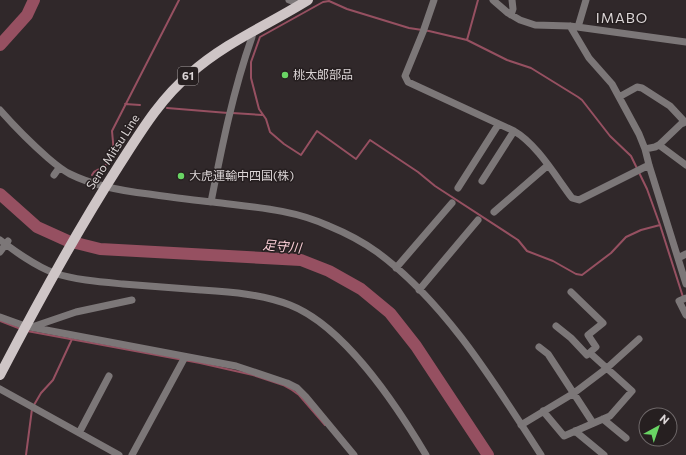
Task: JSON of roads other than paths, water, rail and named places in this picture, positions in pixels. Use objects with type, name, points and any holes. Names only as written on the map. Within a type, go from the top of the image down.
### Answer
[{"type":"main road","name":"Seno Mitsu Line","points":[[0,374],[56,270],[104,188],[153,114],[177,86],[191,73],[228,45],[304,2]]},
{"type":"street","points":[[289,0],[304,2]]},
{"type":"street","points":[[434,0],[424,30],[405,76],[408,82],[522,135],[532,144],[572,198],[579,200],[649,164]]},
{"type":"street","points":[[493,0],[511,15],[535,25],[570,26],[686,42]]},
{"type":"street","points":[[511,15],[513,9],[512,0]]},
{"type":"street","points":[[578,27],[586,0]]},
{"type":"street","points":[[570,26],[589,58],[612,84],[639,134],[645,149],[686,284]]},
{"type":"street","points":[[211,202],[229,113],[240,71],[252,37],[252,31]]},
{"type":"street","points":[[619,97],[637,87],[642,88],[670,106],[684,124],[659,145],[645,149]]},
{"type":"street","points":[[0,110],[35,147],[59,168],[69,174],[104,188],[266,208],[327,225],[352,237],[376,252],[396,268],[419,290],[450,324],[483,367],[541,455]]},
{"type":"street","points":[[458,188],[498,125]]},
{"type":"street","points":[[482,181],[514,131]]},
{"type":"street","points":[[659,145],[686,165]]},
{"type":"street","points":[[494,212],[548,166]]},
{"type":"street","points":[[54,175],[59,168]]},
{"type":"street","points":[[396,268],[452,204]]},
{"type":"street","points":[[419,290],[478,220]]},
{"type":"street","points":[[0,252],[4,241],[38,265],[94,281],[260,296],[291,305],[328,328],[372,375],[413,433],[426,455]]},
{"type":"street","points":[[678,258],[686,254]]},
{"type":"street","points":[[556,326],[571,338],[587,355],[596,347],[588,335],[603,323],[572,292]]},
{"type":"street","points":[[684,298],[679,301],[686,315]]},
{"type":"street","points":[[26,328],[76,312],[132,300]]},
{"type":"street","points":[[0,317],[26,328],[184,359],[236,366],[287,383],[297,388],[354,455]]},
{"type":"street","points":[[521,425],[574,393],[607,368],[639,339]]},
{"type":"street","points":[[539,347],[548,354],[593,423]]},
{"type":"street","points":[[543,411],[564,436],[610,416],[632,391],[590,353]]},
{"type":"street","points":[[132,455],[184,359]]},
{"type":"street","points":[[79,433],[109,376]]},
{"type":"street","points":[[0,389],[120,455]]},
{"type":"street","points":[[603,418],[626,438]]},
{"type":"street","points":[[576,431],[604,455]]},
{"type":"waterway","points":[[0,45],[27,15],[34,0]]},
{"type":"waterway","points":[[92,175],[94,172],[105,166],[114,153],[112,131],[179,0]]},
{"type":"waterway","points":[[478,0],[467,40],[507,60],[531,68],[578,97],[610,136],[631,156],[647,189],[683,297]]},
{"type":"waterway","points":[[467,40],[409,28],[347,9],[329,1],[323,2],[260,37],[251,62],[251,78],[259,109],[266,119],[270,132],[284,144],[301,155],[317,131],[356,159],[370,140],[418,172],[435,186],[518,240],[527,251],[553,261],[576,274],[582,275],[611,253],[626,237],[641,230],[660,225]]},
{"type":"waterway","points":[[125,104],[140,105]]},
{"type":"waterway","points":[[167,108],[228,113]]},
{"type":"waterway","points":[[232,113],[262,115]]},
{"type":"waterway","name":"足守川","points":[[0,194],[37,227],[68,241],[100,249],[301,260],[329,271],[361,289],[390,313],[416,346],[488,455]]},
{"type":"waterway","points":[[0,321],[21,329]]},
{"type":"waterway","points":[[27,331],[200,363],[253,375],[283,385],[292,390],[299,395],[325,425]]},
{"type":"waterway","points":[[34,405],[41,393],[53,380],[72,339]]},
{"type":"waterway","points":[[26,455],[32,409]]},
{"type":"place","name":"桃太郎部品","points":[[285,75]]},
{"type":"place","name":"大虎運輸中四国(株)","points":[[181,176]]},
{"type":"district","name":"IMABO","points":[[622,18]]}]
